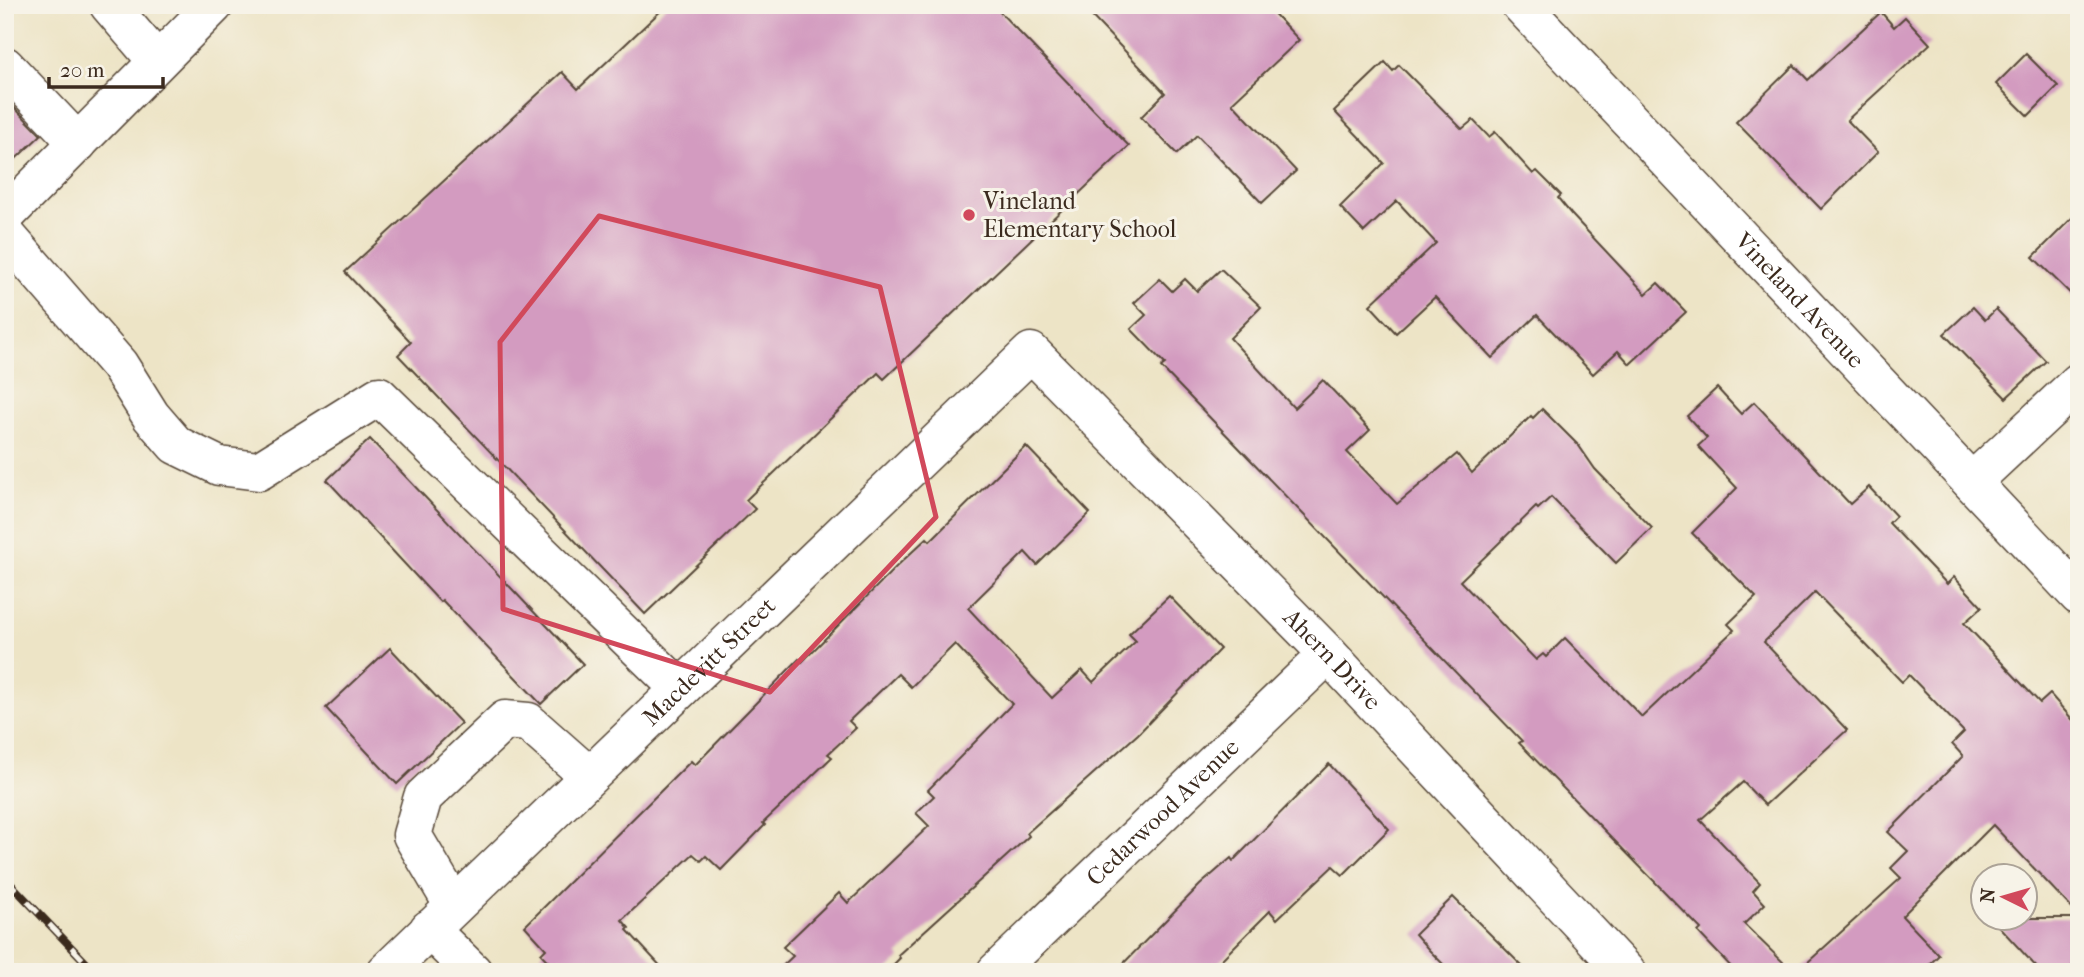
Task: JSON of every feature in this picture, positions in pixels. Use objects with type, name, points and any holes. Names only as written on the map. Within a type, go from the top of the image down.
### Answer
[{"type":"street","points":[[109,5],[157,61]]},
{"type":"street","points":[[5,216],[214,5]]},
{"type":"street","name":"Vineland Avenue","points":[[1521,5],[2079,596]]},
{"type":"street","points":[[5,66],[78,143]]},
{"type":"street","points":[[5,234],[119,365],[152,416],[176,445],[219,466],[259,471],[379,396],[680,689]]},
{"type":"street","name":"Macdevitt Street","points":[[386,972],[1031,352]]},
{"type":"street","name":"Ahern Drive","points":[[1031,352],[1328,653],[1626,972]]},
{"type":"street","points":[[1972,482],[2079,382]]},
{"type":"street","name":"Cedarwood Avenue","points":[[996,972],[1328,653]]},
{"type":"street","points":[[474,972],[441,917],[412,835],[423,797],[505,720],[528,722],[589,776]]},
{"type":"highlighted area","points":[[599,216],[880,287],[936,517],[770,692],[503,609],[500,342]]},
{"type":"building","points":[[667,5],[993,5],[1129,146],[884,379],[878,373],[746,500],[755,509],[645,614],[398,355],[411,342],[345,272],[562,72],[578,89]]},
{"type":"building","points":[[1081,5],[1266,5],[1299,40],[1232,103],[1296,171],[1262,203],[1197,135],[1177,154],[1141,117],[1165,93]]},
{"type":"building","points":[[1881,12],[1894,27],[1905,17],[1930,44],[1847,120],[1878,152],[1821,209],[1736,122],[1794,65],[1808,80]]},
{"type":"building","points":[[2026,54],[2058,86],[2028,116],[1996,84]]},
{"type":"building","points":[[1385,62],[1393,71],[1399,65],[1462,129],[1473,120],[1489,137],[1495,132],[1533,174],[1537,171],[1561,195],[1558,198],[1571,214],[1646,294],[1658,283],[1686,312],[1630,364],[1618,351],[1593,374],[1537,315],[1492,358],[1435,297],[1396,333],[1370,305],[1436,243],[1397,201],[1364,232],[1340,207],[1384,163],[1334,111]]},
{"type":"building","points":[[5,98],[41,135],[5,169]]},
{"type":"building","points":[[2079,211],[2079,302],[2033,257]]},
{"type":"building","points":[[1221,269],[1261,307],[1230,338],[1294,408],[1323,380],[1370,430],[1347,452],[1397,504],[1457,454],[1472,473],[1531,416],[1533,418],[1542,409],[1652,528],[1616,563],[1551,497],[1538,509],[1536,507],[1460,581],[1536,660],[1543,654],[1546,657],[1565,638],[1642,717],[1734,630],[1728,624],[1756,597],[1692,533],[1737,488],[1698,446],[1707,438],[1687,416],[1717,388],[1741,414],[1754,402],[1850,504],[1869,487],[1896,516],[1889,523],[1947,584],[1954,577],[1982,607],[1964,623],[2040,703],[2050,694],[2079,727],[2079,916],[2038,873],[2038,862],[2028,862],[1993,825],[1902,916],[1939,955],[1922,972],[1797,972],[1901,878],[1891,868],[1908,851],[1888,832],[1963,756],[1952,744],[1964,732],[1909,675],[1902,682],[1815,592],[1764,642],[1847,730],[1765,805],[1743,782],[1700,820],[1760,883],[1753,891],[1765,904],[1744,924],[1793,972],[1736,972],[1698,932],[1701,929],[1519,743],[1522,741],[1161,367],[1165,364],[1131,329],[1146,315],[1134,303],[1160,279],[1172,291],[1185,279],[1197,291]]},
{"type":"building","points":[[1973,307],[1985,320],[1996,309],[2046,361],[2006,398],[1944,334]]},
{"type":"building","points":[[370,439],[583,664],[541,704],[442,600],[440,602],[327,480]]},
{"type":"building","points":[[1026,446],[1090,513],[1037,565],[1025,552],[968,608],[1052,698],[1082,670],[1093,682],[1136,641],[1129,634],[1169,596],[1220,649],[1138,734],[1027,833],[1029,836],[898,955],[900,958],[886,972],[776,972],[793,956],[783,947],[839,893],[848,903],[929,826],[916,813],[934,796],[928,790],[1012,704],[955,644],[911,687],[898,674],[849,721],[856,728],[828,754],[832,757],[763,823],[765,825],[721,870],[706,856],[701,861],[693,854],[622,920],[629,928],[627,930],[666,972],[558,972],[541,954],[546,949],[525,926],[691,761],[695,765],[799,659],[802,662],[896,567],[927,538],[930,541]]},
{"type":"building","points":[[390,648],[461,723],[397,784],[326,708]]},
{"type":"building","points":[[1329,764],[1389,829],[1343,875],[1333,866],[1277,919],[1270,911],[1209,972],[1115,972],[1200,885],[1231,858],[1233,861]]},
{"type":"building","points":[[1453,897],[1528,972],[1451,972],[1429,950],[1415,934]]},
{"type":"building","points":[[2038,918],[2079,918],[2079,960],[2066,972],[2041,972],[2004,932],[2038,932]]},
{"type":"railway","points":[[5,878],[95,972]]},
{"type":"place","name":"Vineland Elementary School","points":[[969,215]]}]
